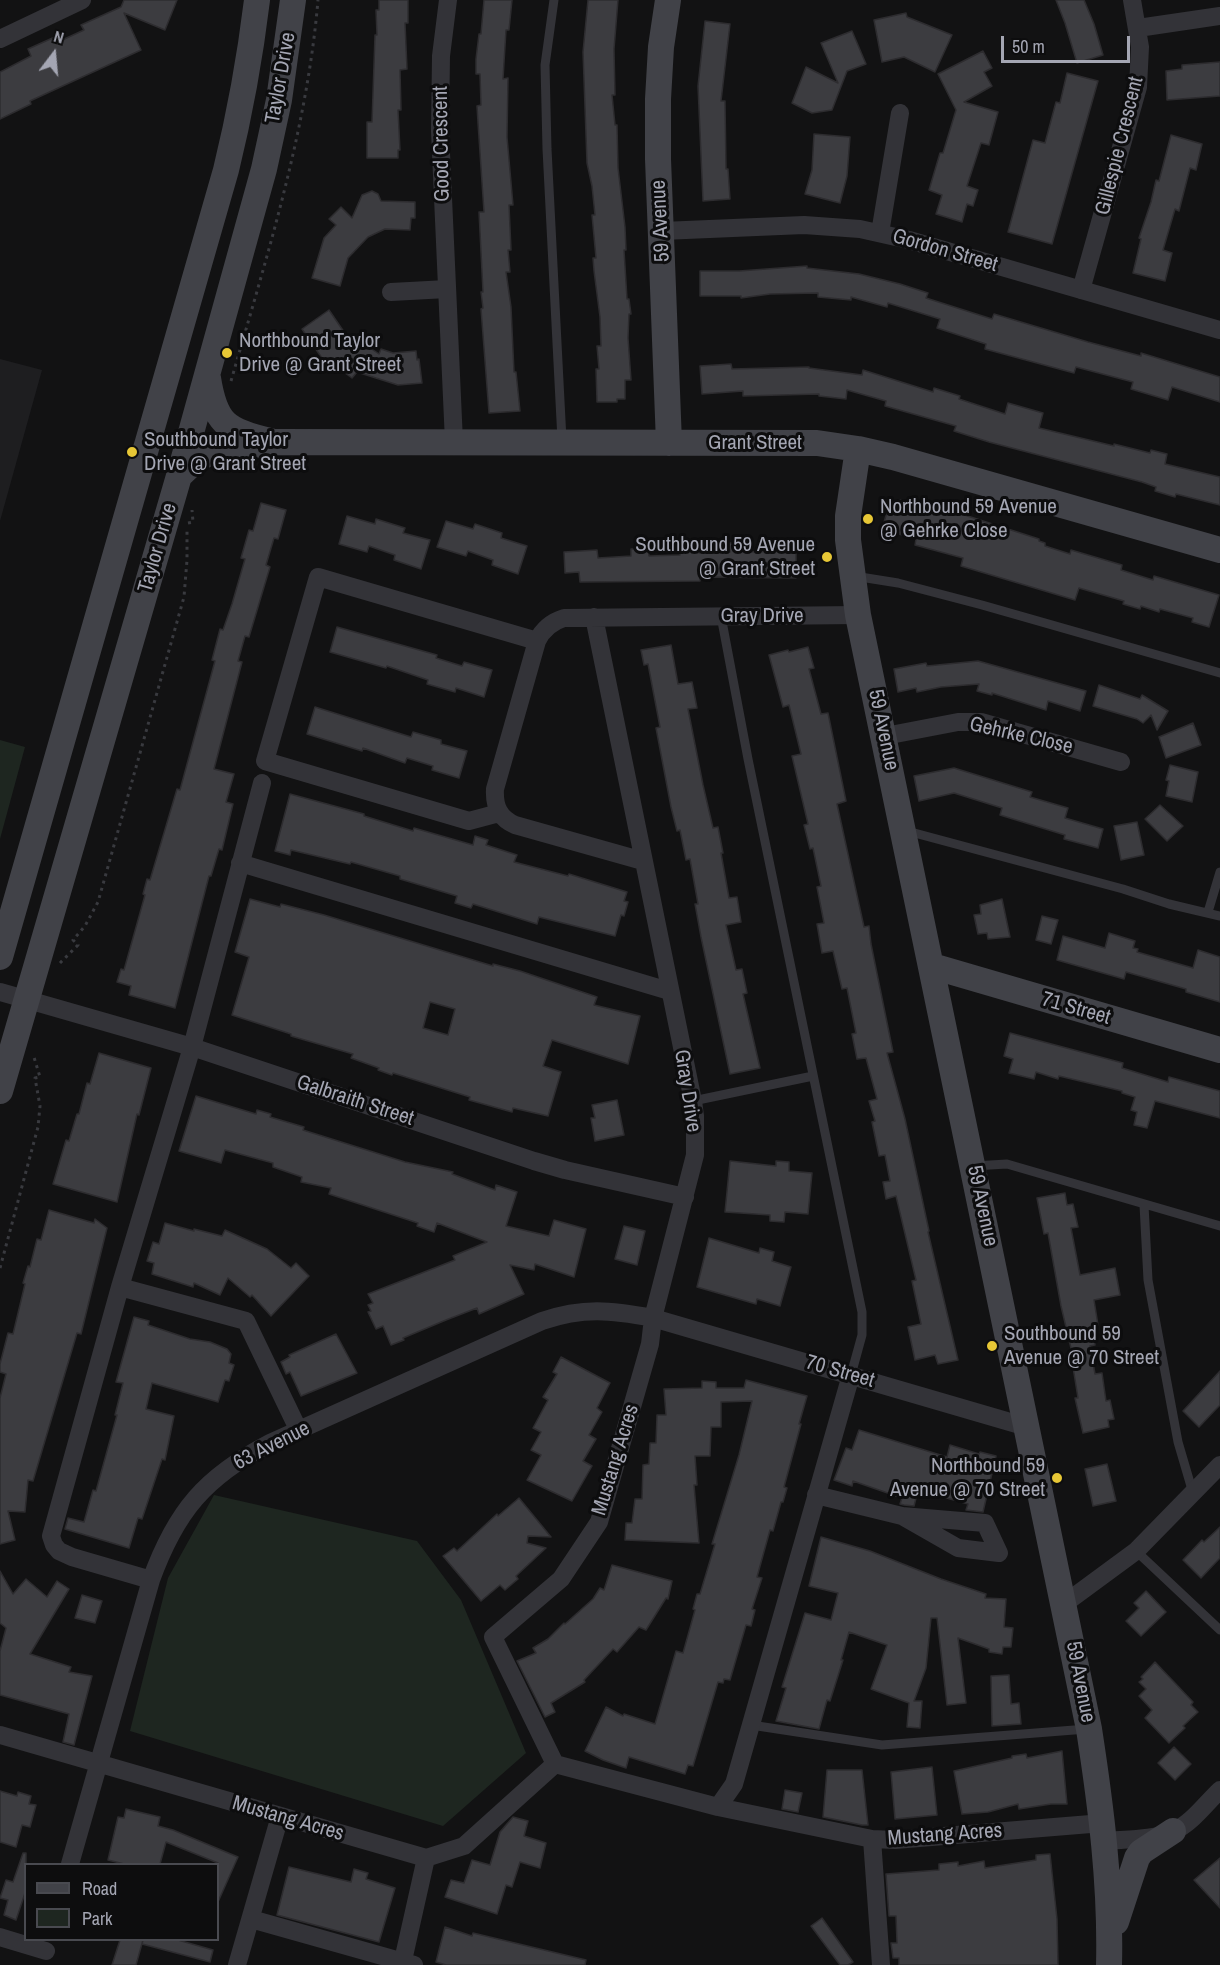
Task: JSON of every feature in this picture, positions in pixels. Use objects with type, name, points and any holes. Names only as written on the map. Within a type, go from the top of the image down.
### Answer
[{"type":"street","points":[[0,39],[82,0]]},
{"type":"street","name":"Taylor Drive","points":[[0,957],[226,170],[240,113],[257,0]]},
{"type":"street","name":"Taylor Drive","points":[[0,1091],[179,477],[264,169],[277,112],[293,0]]},
{"type":"street","name":"Good Crescent","points":[[448,0],[441,56],[440,120],[454,442]]},
{"type":"street","name":"59 Avenue","points":[[668,0],[661,47],[658,99],[669,443]]},
{"type":"street","name":"Gillespie Crescent","points":[[1081,290],[1134,107],[1140,67],[1138,28],[1132,0]]},
{"type":"street","points":[[1138,28],[1220,16]]},
{"type":"street","points":[[880,233],[900,113]]},
{"type":"street","name":"Gordon Street","points":[[662,231],[804,225],[837,226],[880,233],[1220,330]]},
{"type":"street","points":[[391,292],[447,289]]},
{"type":"street","points":[[208,375],[215,410],[223,420],[245,435],[276,442]]},
{"type":"street","points":[[179,477],[198,458],[208,454],[276,442]]},
{"type":"street","name":"Grant Street","points":[[276,442],[817,443],[858,449],[1220,550]]},
{"type":"street","name":"59 Avenue","points":[[858,449],[848,516],[848,540],[858,615],[885,736],[1089,1729],[1103,1832],[1109,1914],[1109,1955]]},
{"type":"street","points":[[537,641],[318,577],[265,761],[469,821],[499,813],[506,821],[514,825],[643,861]]},
{"type":"street","name":"Gray Drive","points":[[499,813],[494,798],[495,789],[537,641],[542,631],[558,620],[594,617],[858,615]]},
{"type":"street","name":"Gray Drive","points":[[594,617],[695,1116],[695,1155],[653,1318]]},
{"type":"street","name":"Gehrke Close","points":[[885,736],[958,722],[981,722],[1121,762]]},
{"type":"street","points":[[151,1580],[72,1557],[59,1551],[51,1536],[120,1287],[192,1047],[262,783]]},
{"type":"street","points":[[240,863],[669,991]]},
{"type":"street","name":"71 Street","points":[[932,966],[1220,1050]]},
{"type":"street","name":"Galbraith Street","points":[[0,992],[192,1047],[534,1161],[685,1197]]},
{"type":"street","points":[[120,1287],[246,1321],[299,1431]]},
{"type":"street","name":"63 Avenue","points":[[70,1863],[151,1580],[161,1553],[193,1499],[217,1476],[242,1458],[299,1431],[565,1313],[602,1310],[653,1318]]},
{"type":"street","name":"70 Street","points":[[653,1318],[1027,1427]]},
{"type":"street","name":"Mustang Acres","points":[[653,1318],[650,1344],[599,1522],[561,1579],[493,1637],[555,1764],[718,1807],[872,1839],[1103,1832],[1146,1838],[1173,1831]]},
{"type":"street","points":[[718,1807],[735,1784],[851,1375]]},
{"type":"street","points":[[1064,1604],[1136,1551],[1220,1466]]},
{"type":"street","points":[[816,1495],[902,1516]]},
{"type":"street","name":"Mustang Acres","points":[[0,1735],[426,1858]]},
{"type":"street","points":[[251,1919],[406,1964],[426,1858],[464,1846],[555,1764]]},
{"type":"street","points":[[1109,1955],[1134,1863],[1141,1852],[1187,1823],[1220,1790]]},
{"type":"street","points":[[237,1965],[280,1816]]},
{"type":"street","points":[[872,1839],[881,1965]]},
{"type":"street","points":[[0,1937],[46,1952]]},
{"type":"lane","points":[[554,0],[545,65],[562,442]]},
{"type":"lane","points":[[852,575],[898,583],[982,604],[1220,673]]},
{"type":"lane","points":[[721,616],[748,759],[862,1312],[862,1335],[851,1375]]},
{"type":"lane","points":[[904,830],[1123,889],[1169,904],[1220,916]]},
{"type":"lane","points":[[1208,912],[1220,872]]},
{"type":"lane","points":[[693,1101],[813,1076]]},
{"type":"lane","points":[[974,1166],[1007,1164],[1220,1226]]},
{"type":"lane","points":[[1144,1205],[1148,1280],[1178,1442],[1193,1493]]},
{"type":"lane","points":[[1136,1551],[1219,1627]]},
{"type":"lane","points":[[751,1725],[882,1745],[1089,1729]]},
{"type":"path","points":[[54,966],[78,945],[73,940],[85,926],[98,902],[184,597],[187,523],[193,522],[192,508]]},
{"type":"path","points":[[0,1268],[38,1127],[40,1106],[35,1078],[40,1077],[30,1047]]},
{"type":"shaded area","points":[[0,359],[42,370],[0,521]]},
{"type":"green space","points":[[0,740],[25,747],[0,839]]},
{"type":"green space","points":[[214,1495],[417,1541],[461,1600],[526,1753],[443,1826],[130,1731],[168,1578]]},
{"type":"building","points":[[124,0],[177,0],[165,30],[124,13],[141,50],[30,101],[31,104],[0,119],[0,72],[31,56],[28,49],[57,36],[60,41],[84,30],[81,25],[121,7]]},
{"type":"building","points":[[379,0],[408,0],[408,23],[405,23],[407,69],[400,70],[401,110],[398,110],[400,150],[398,150],[398,158],[367,158],[367,122],[372,122],[375,35],[377,35],[376,10],[379,10]]},
{"type":"building","points":[[484,0],[512,0],[509,30],[506,30],[503,79],[508,78],[507,137],[513,205],[509,205],[510,272],[506,272],[511,307],[514,372],[516,372],[520,411],[489,413],[481,309],[483,308],[481,292],[483,292],[479,212],[484,212],[477,106],[481,105],[480,74],[476,74]]},
{"type":"building","points":[[588,0],[618,0],[614,49],[615,95],[612,95],[615,125],[617,125],[618,168],[625,227],[627,299],[629,299],[631,314],[629,314],[628,338],[631,380],[625,380],[625,399],[617,399],[617,402],[597,402],[596,369],[599,369],[597,346],[601,346],[600,317],[593,258],[596,258],[592,215],[595,215],[587,163],[583,52]]},
{"type":"building","points":[[1056,0],[1084,0],[1103,55],[1077,63]]},
{"type":"building","points":[[906,13],[907,17],[952,35],[935,72],[904,57],[882,62],[874,20]]},
{"type":"building","points":[[705,21],[730,24],[721,101],[725,101],[726,169],[728,169],[730,199],[703,201],[698,86]]},
{"type":"building","points":[[852,31],[866,64],[847,71],[832,110],[812,113],[792,103],[806,67],[838,83],[821,43]]},
{"type":"building","points":[[983,51],[992,68],[984,72],[992,86],[964,102],[998,112],[989,145],[981,143],[967,186],[978,190],[973,206],[967,204],[962,222],[936,214],[942,195],[929,190],[956,110],[938,74]]},
{"type":"building","points":[[1220,62],[1220,96],[1167,100],[1166,71],[1182,69],[1182,65]]},
{"type":"building","points":[[1067,73],[1098,81],[1052,244],[1008,232],[1033,140],[1045,143],[1056,102],[1060,103]]},
{"type":"building","points":[[814,134],[850,137],[847,176],[840,203],[805,194],[812,170]]},
{"type":"building","points":[[1171,135],[1202,144],[1196,170],[1190,168],[1179,211],[1175,209],[1163,250],[1172,253],[1165,281],[1133,273],[1141,239],[1139,238],[1156,180],[1159,181]]},
{"type":"building","points":[[372,191],[378,194],[381,201],[415,202],[415,218],[411,218],[410,230],[385,229],[368,237],[348,258],[340,286],[312,278],[324,238],[336,225],[329,219],[341,207],[352,218],[362,195]]},
{"type":"building","points":[[807,266],[807,268],[859,274],[900,284],[928,293],[926,298],[992,319],[994,314],[1141,356],[1141,353],[1220,377],[1220,402],[1172,387],[1168,400],[1131,389],[1133,382],[1076,367],[1074,373],[985,349],[986,344],[937,328],[940,319],[888,303],[887,307],[851,297],[851,300],[818,297],[818,293],[770,294],[741,298],[741,296],[700,296],[700,271],[739,271]]},
{"type":"building","points":[[329,310],[355,348],[360,341],[379,354],[381,349],[393,353],[416,351],[422,383],[398,385],[357,372],[352,378],[327,360],[324,361],[302,329]]},
{"type":"building","points":[[731,364],[732,369],[809,367],[862,375],[863,370],[933,392],[934,388],[960,396],[959,399],[1005,414],[1008,403],[1043,413],[1039,428],[1114,446],[1114,444],[1150,453],[1151,450],[1167,454],[1165,464],[1220,477],[1220,505],[1176,494],[1175,497],[1155,491],[1156,487],[1142,482],[989,442],[954,431],[956,426],[885,406],[886,401],[847,390],[846,399],[819,396],[819,394],[743,396],[743,391],[702,394],[700,366]]},
{"type":"building","points":[[900,500],[935,510],[936,506],[1039,539],[1045,543],[1045,546],[1070,554],[1071,550],[1122,565],[1121,570],[1153,580],[1154,576],[1219,595],[1209,627],[1192,622],[1193,618],[1160,609],[1159,612],[1141,606],[1140,609],[1123,604],[1124,601],[1079,588],[1075,600],[961,566],[963,558],[915,545],[916,539],[882,529],[890,502],[899,504]]},
{"type":"building","points":[[261,503],[286,510],[278,539],[274,538],[266,565],[270,567],[249,637],[245,636],[238,661],[242,662],[214,769],[234,774],[226,802],[233,804],[222,850],[219,849],[211,876],[209,876],[175,1008],[129,995],[131,986],[117,982],[121,969],[124,970],[145,895],[143,894],[147,879],[150,880],[177,789],[180,790],[215,661],[212,660],[220,629],[223,630],[232,604],[245,559],[241,558],[249,530],[253,531]]},
{"type":"building","points":[[347,516],[375,524],[376,519],[405,528],[403,533],[430,540],[421,569],[394,560],[395,555],[369,546],[367,552],[339,544]]},
{"type":"building","points":[[446,521],[473,529],[475,524],[502,533],[501,538],[527,546],[518,574],[492,565],[493,560],[468,551],[466,556],[437,547]]},
{"type":"building","points":[[729,543],[745,543],[745,552],[796,551],[796,578],[700,577],[700,581],[580,582],[579,572],[565,573],[564,552],[597,550],[598,558],[631,556],[631,549],[648,549],[649,556],[680,555],[680,548],[699,548],[699,553],[730,552]]},
{"type":"building","points":[[337,627],[437,655],[436,658],[462,666],[464,662],[492,670],[484,697],[456,688],[455,692],[427,684],[428,680],[387,666],[386,668],[330,652]]},
{"type":"building","points":[[671,645],[678,684],[692,682],[697,708],[688,709],[703,785],[713,828],[718,827],[729,898],[737,897],[741,922],[726,925],[736,970],[742,969],[747,993],[743,994],[760,1068],[730,1074],[701,937],[690,859],[686,860],[680,830],[677,831],[671,807],[656,728],[660,727],[648,664],[644,665],[641,650]]},
{"type":"building","points":[[808,647],[814,668],[809,669],[821,714],[828,713],[846,801],[837,804],[864,927],[869,926],[893,1052],[887,1053],[905,1119],[928,1232],[958,1360],[938,1364],[935,1355],[915,1360],[908,1327],[921,1324],[912,1281],[916,1280],[896,1196],[886,1199],[883,1182],[890,1181],[885,1155],[879,1156],[872,1122],[875,1121],[869,1101],[877,1099],[866,1058],[857,1059],[852,1034],[856,1033],[847,988],[842,989],[833,951],[822,953],[817,924],[824,923],[817,887],[821,886],[813,848],[810,849],[804,825],[808,824],[792,756],[801,754],[789,705],[783,707],[769,655]]},
{"type":"building","points":[[978,661],[1086,691],[1080,711],[1048,701],[1046,710],[992,693],[992,695],[977,691],[979,684],[941,687],[917,692],[916,688],[898,692],[894,669],[926,663],[927,666]]},
{"type":"building","points":[[1099,685],[1140,699],[1142,695],[1168,711],[1157,730],[1151,715],[1143,723],[1137,719],[1093,706]]},
{"type":"building","points":[[315,707],[411,737],[413,732],[441,740],[441,744],[467,751],[459,778],[432,770],[433,766],[407,758],[405,763],[363,748],[362,751],[307,734]]},
{"type":"building","points":[[1193,723],[1201,745],[1166,758],[1159,737]]},
{"type":"building","points":[[1170,765],[1198,772],[1192,802],[1166,796],[1169,781],[1166,780]]},
{"type":"building","points":[[954,768],[1032,792],[1030,797],[1068,808],[1065,818],[1103,829],[1098,848],[1064,839],[1065,835],[1000,815],[1002,808],[954,793],[919,801],[914,776]]},
{"type":"building","points":[[290,794],[364,814],[364,816],[413,831],[414,828],[473,845],[475,836],[488,840],[486,845],[517,855],[514,862],[568,876],[569,874],[627,892],[624,901],[628,902],[624,916],[621,915],[615,936],[539,917],[537,924],[473,904],[471,908],[455,903],[457,896],[351,862],[350,864],[291,850],[290,855],[275,851]]},
{"type":"building","points":[[1160,805],[1183,826],[1167,841],[1145,819]]},
{"type":"building","points":[[1137,822],[1144,855],[1121,860],[1114,826]]},
{"type":"building","points":[[250,899],[324,915],[493,966],[493,964],[520,971],[597,997],[594,1005],[640,1016],[628,1064],[552,1040],[543,1066],[561,1072],[548,1116],[513,1108],[512,1112],[469,1100],[470,1097],[393,1073],[392,1075],[351,1058],[353,1054],[291,1036],[291,1034],[232,1015],[249,957],[235,952]],"holes":[[[430,1002],[455,1009],[448,1035],[423,1028]]]},
{"type":"building","points":[[1002,899],[1010,937],[988,939],[987,933],[978,934],[974,915],[981,914],[980,905]]},
{"type":"building","points":[[1042,916],[1058,920],[1051,944],[1036,940]]},
{"type":"building","points":[[1109,933],[1135,941],[1133,948],[1138,949],[1137,952],[1193,968],[1198,950],[1220,957],[1220,1002],[1186,992],[1186,989],[1126,972],[1124,979],[1057,960],[1063,936],[1105,948]]},
{"type":"building","points":[[1010,1033],[1123,1063],[1122,1068],[1168,1082],[1169,1077],[1220,1091],[1220,1118],[1155,1101],[1147,1128],[1134,1125],[1137,1112],[1131,1110],[1135,1097],[1122,1093],[1122,1091],[1059,1076],[1058,1079],[1036,1072],[1034,1079],[1009,1073],[1013,1059],[1004,1056]]},
{"type":"building","points":[[99,1053],[151,1068],[139,1115],[137,1114],[117,1202],[53,1184],[66,1140],[69,1141]]},
{"type":"building","points":[[196,1096],[256,1114],[257,1110],[271,1114],[270,1117],[304,1127],[303,1130],[405,1162],[453,1172],[452,1174],[495,1190],[496,1185],[517,1192],[506,1226],[549,1236],[554,1220],[586,1229],[574,1277],[535,1264],[534,1270],[510,1265],[524,1294],[479,1314],[477,1308],[391,1345],[383,1326],[376,1329],[368,1312],[371,1311],[368,1305],[373,1303],[368,1294],[455,1260],[453,1256],[487,1242],[437,1223],[434,1232],[417,1226],[418,1223],[329,1194],[331,1188],[301,1182],[302,1177],[273,1167],[273,1163],[225,1150],[221,1163],[179,1151]]},
{"type":"building","points":[[617,1100],[624,1135],[595,1141],[591,1118],[595,1118],[592,1105]]},
{"type":"building","points":[[730,1161],[776,1166],[776,1161],[789,1162],[789,1171],[812,1173],[808,1214],[785,1212],[784,1222],[770,1221],[770,1215],[725,1212]]},
{"type":"building","points":[[1065,1193],[1067,1205],[1073,1204],[1078,1227],[1071,1228],[1080,1275],[1115,1268],[1120,1295],[1094,1300],[1098,1325],[1091,1326],[1095,1345],[1090,1346],[1095,1374],[1102,1373],[1106,1401],[1110,1400],[1114,1419],[1108,1420],[1109,1427],[1083,1433],[1075,1398],[1078,1398],[1072,1361],[1074,1361],[1048,1233],[1044,1234],[1037,1198]]},
{"type":"building","points":[[49,1210],[94,1223],[95,1219],[107,1228],[81,1334],[77,1333],[33,1481],[28,1480],[25,1512],[8,1511],[15,1540],[0,1544],[0,1398],[6,1374],[0,1372],[0,1364],[8,1333],[13,1334],[25,1284],[23,1283],[28,1266],[30,1267],[37,1239],[41,1240]]},
{"type":"building","points":[[165,1223],[222,1236],[225,1230],[267,1249],[291,1268],[296,1263],[309,1276],[271,1316],[252,1295],[250,1297],[228,1278],[220,1295],[194,1283],[193,1287],[152,1274],[154,1263],[147,1261],[153,1242],[159,1244]]},
{"type":"building","points":[[624,1226],[645,1231],[637,1265],[615,1259]]},
{"type":"building","points":[[709,1238],[759,1253],[760,1248],[774,1252],[772,1261],[791,1267],[780,1306],[757,1299],[756,1304],[697,1287]]},
{"type":"building","points":[[134,1317],[149,1321],[148,1325],[227,1349],[231,1354],[229,1363],[234,1365],[229,1381],[225,1380],[218,1402],[152,1383],[146,1409],[174,1416],[165,1460],[162,1459],[142,1519],[138,1518],[129,1548],[65,1529],[68,1518],[84,1522],[93,1490],[96,1491],[117,1415],[115,1415],[123,1383],[116,1382]]},
{"type":"building","points":[[336,1334],[357,1373],[301,1396],[290,1372],[286,1374],[281,1362],[290,1357],[289,1355]]},
{"type":"building","points":[[561,1357],[610,1383],[597,1408],[602,1412],[589,1435],[596,1439],[583,1461],[592,1466],[572,1501],[527,1480],[541,1455],[531,1450],[541,1432],[533,1428],[548,1400],[543,1397],[557,1374],[553,1372]]},
{"type":"building","points":[[1220,1371],[1220,1405],[1199,1427],[1183,1411]]},
{"type":"building","points":[[746,1380],[807,1396],[784,1487],[787,1488],[773,1531],[770,1530],[757,1577],[762,1578],[752,1609],[755,1610],[751,1626],[746,1625],[730,1680],[724,1679],[723,1683],[718,1682],[693,1766],[688,1765],[685,1774],[629,1757],[626,1768],[585,1751],[606,1707],[623,1716],[624,1714],[655,1724],[676,1651],[683,1653],[697,1594],[700,1594],[715,1544],[712,1544],[739,1455],[752,1401],[721,1402],[721,1427],[711,1427],[710,1456],[695,1456],[697,1485],[694,1485],[699,1543],[625,1540],[626,1523],[632,1523],[635,1499],[642,1499],[643,1465],[649,1464],[650,1443],[656,1443],[657,1415],[666,1415],[664,1389],[702,1388],[702,1381],[716,1382],[716,1388],[744,1388]]},
{"type":"building","points":[[859,1430],[947,1457],[950,1445],[979,1454],[980,1452],[996,1456],[983,1512],[966,1510],[968,1504],[918,1490],[914,1506],[904,1505],[900,1504],[902,1498],[853,1481],[852,1486],[834,1480],[846,1448],[852,1450]]},
{"type":"building","points":[[1107,1464],[1116,1501],[1093,1506],[1085,1469]]},
{"type":"building","points":[[519,1498],[551,1537],[528,1536],[527,1543],[546,1548],[516,1576],[518,1579],[505,1590],[500,1585],[481,1601],[443,1556],[454,1548],[457,1551],[497,1514],[498,1516]]},
{"type":"building","points":[[1220,1527],[1220,1558],[1201,1578],[1183,1560],[1202,1540],[1204,1542]]},
{"type":"building","points":[[821,1537],[870,1551],[986,1594],[985,1598],[1006,1599],[1004,1627],[1013,1628],[1011,1647],[1003,1647],[1002,1654],[989,1652],[989,1649],[958,1638],[966,1703],[947,1705],[937,1618],[931,1618],[926,1668],[914,1701],[922,1701],[920,1728],[907,1727],[909,1703],[871,1689],[887,1645],[849,1632],[841,1660],[843,1660],[830,1701],[827,1700],[819,1729],[776,1721],[786,1688],[782,1687],[805,1613],[831,1620],[838,1593],[809,1586]]},
{"type":"building","points":[[612,1565],[672,1581],[668,1599],[666,1598],[646,1630],[639,1627],[617,1652],[613,1649],[584,1680],[585,1682],[551,1703],[555,1712],[545,1717],[517,1661],[536,1653],[533,1648],[548,1639],[593,1599],[600,1588],[604,1590]]},
{"type":"building","points":[[0,1571],[13,1594],[26,1579],[47,1597],[57,1581],[69,1589],[30,1654],[71,1667],[69,1672],[92,1676],[74,1745],[63,1742],[69,1714],[0,1695],[0,1651],[6,1628],[0,1623]]},
{"type":"building","points":[[1146,1591],[1166,1612],[1141,1636],[1126,1621],[1139,1608],[1134,1603]]},
{"type":"building","points":[[82,1595],[102,1601],[95,1623],[75,1618]]},
{"type":"building","points":[[1155,1662],[1193,1702],[1191,1705],[1198,1712],[1169,1743],[1145,1718],[1152,1710],[1139,1696],[1146,1689],[1139,1682],[1143,1679],[1141,1677]]},
{"type":"building","points":[[1009,1675],[1011,1704],[1019,1703],[1021,1724],[992,1726],[991,1676]]},
{"type":"building","points":[[1174,1747],[1191,1764],[1175,1780],[1158,1763]]},
{"type":"building","points":[[1062,1751],[1067,1804],[1019,1809],[1018,1804],[988,1812],[962,1814],[954,1771],[1012,1758],[1012,1756],[1026,1754],[1027,1758]]},
{"type":"building","points":[[932,1767],[937,1815],[895,1819],[891,1772]]},
{"type":"building","points":[[827,1770],[862,1770],[868,1825],[823,1817]]},
{"type":"building","points":[[785,1790],[802,1793],[798,1812],[782,1809]]},
{"type":"building","points":[[0,1791],[17,1796],[18,1792],[31,1796],[29,1804],[36,1805],[30,1827],[22,1825],[16,1847],[0,1842]]},
{"type":"building","points":[[126,1809],[160,1817],[158,1826],[238,1857],[219,1900],[219,1863],[166,1842],[160,1863],[120,1863],[108,1860],[118,1817],[124,1818]]},
{"type":"building","points":[[513,1817],[528,1821],[524,1836],[546,1843],[540,1868],[520,1862],[512,1887],[506,1885],[497,1914],[445,1897],[451,1880],[464,1883],[472,1860],[490,1865],[500,1832]]},
{"type":"building","points":[[23,1853],[26,1853],[24,1896],[16,1920],[4,1915],[8,1900],[0,1898],[6,1880],[13,1882]]},
{"type":"building","points":[[1050,1854],[1057,1919],[1058,1965],[899,1965],[899,1958],[893,1958],[891,1943],[897,1943],[896,1916],[889,1916],[886,1874],[939,1870],[939,1864],[958,1862],[958,1866],[984,1861],[985,1868],[1036,1860],[1036,1855]]},
{"type":"building","points":[[1220,1858],[1220,1908],[1194,1880]]},
{"type":"building","points":[[289,1867],[351,1882],[354,1869],[368,1873],[366,1879],[395,1888],[379,1942],[277,1915]]},
{"type":"building","points":[[822,1918],[853,1962],[840,1965],[811,1926]]},
{"type":"building","points":[[445,1927],[472,1936],[473,1933],[586,1960],[585,1965],[446,1965],[436,1962]]},
{"type":"building","points":[[120,1941],[143,1941],[136,1965],[112,1965]]},
{"type":"building","points":[[143,1941],[182,1941],[213,1950],[210,1962],[142,1944]]},
{"type":"place","name":"Northbound Taylor Drive @ Grant Street","points":[[227,353]]},
{"type":"place","name":"Southbound Taylor Drive @ Grant Street","points":[[132,452]]},
{"type":"place","name":"Northbound 59 Avenue @ Gehrke Close","points":[[868,519]]},
{"type":"place","name":"Southbound 59 Avenue @ Grant Street","points":[[827,557]]},
{"type":"place","name":"Southbound 59 Avenue @ 70 Street","points":[[992,1346]]},
{"type":"place","name":"Northbound 59 Avenue @ 70 Street","points":[[1057,1478]]}]
